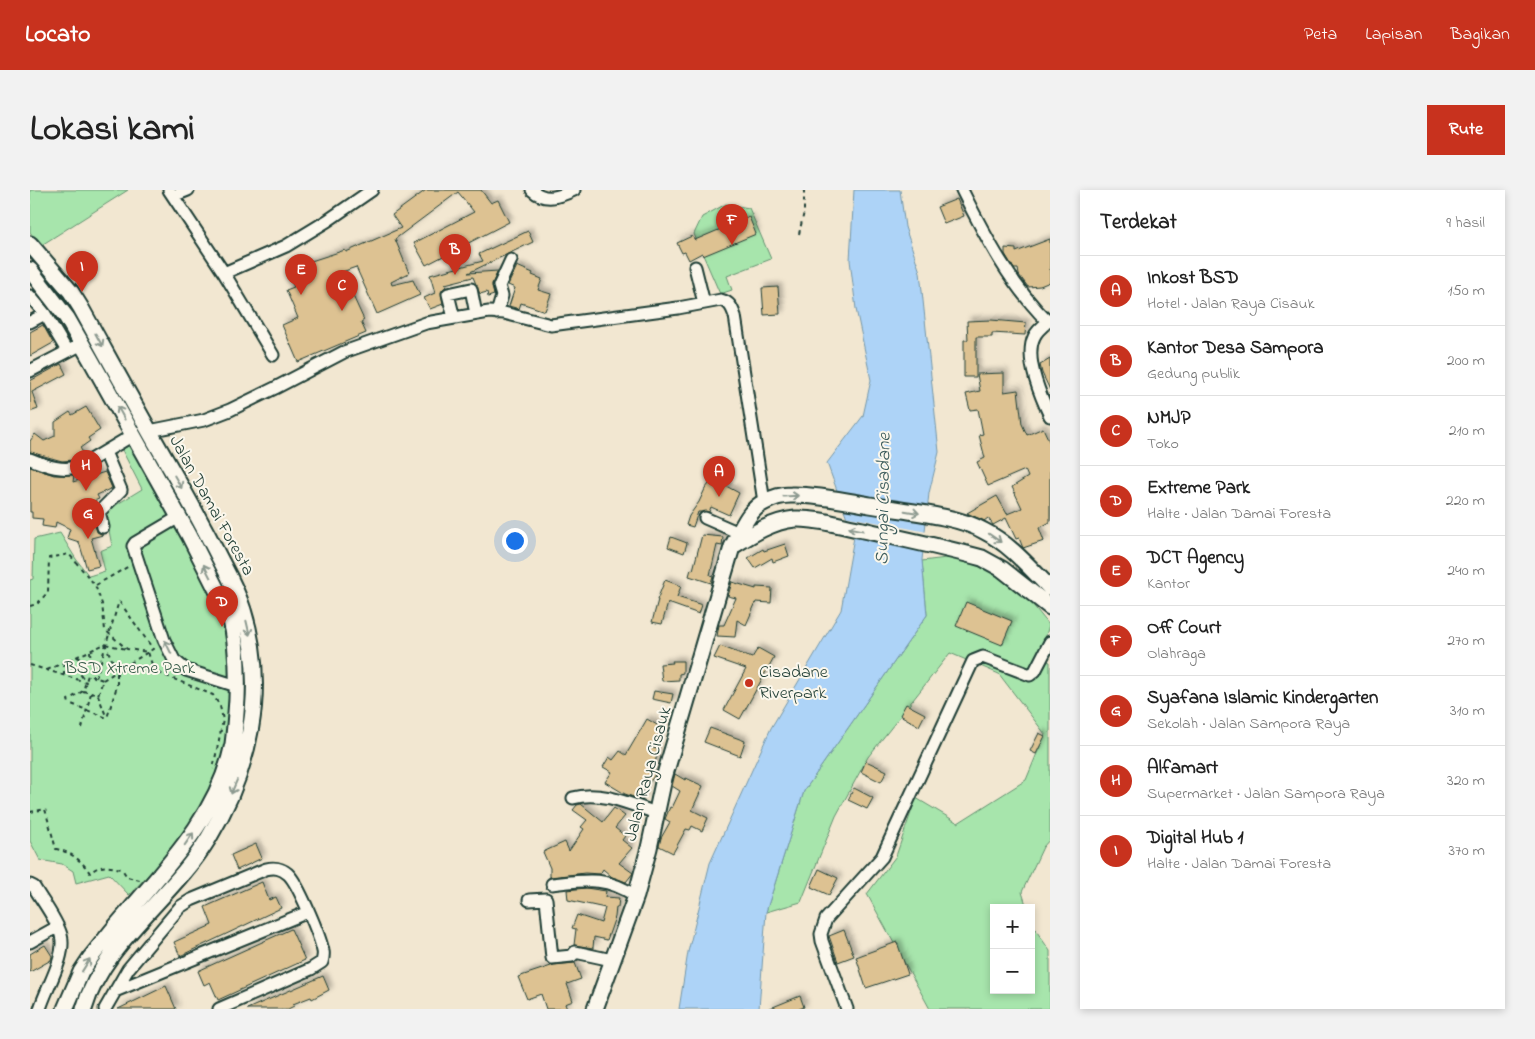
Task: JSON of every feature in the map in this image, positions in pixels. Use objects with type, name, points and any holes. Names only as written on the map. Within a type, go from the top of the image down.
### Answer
[{"type":"main road","name":"Jalan Damai Foresta","points":[[30,244],[81,308],[205,528],[237,592],[246,618],[252,645],[254,711],[250,733],[243,766],[217,823],[203,847],[125,938],[105,965],[84,1009]]},
{"type":"main road","name":"Jalan Damai Foresta","points":[[30,270],[67,318],[179,517],[230,616],[235,639],[237,686],[235,727],[227,764],[210,804],[186,844],[91,956],[71,992],[65,1009]]},
{"type":"main road","points":[[67,318],[81,308]]},
{"type":"main road","points":[[764,502],[790,494],[829,498],[950,519],[984,530],[1000,541],[1050,588]]},
{"type":"main road","name":"Jalan Raya Cisauk","points":[[595,1009],[636,896],[667,768],[732,547],[744,534],[753,512],[764,502]]},
{"type":"main road","name":"Jalan Raya Cisauk","points":[[744,534],[777,522],[807,519],[955,551],[982,558],[1002,569],[1050,607]]},
{"type":"main road","points":[[189,535],[205,528]]},
{"type":"street","points":[[188,190],[171,193],[224,273],[273,355]]},
{"type":"street","points":[[224,273],[286,246],[372,190]]},
{"type":"street","points":[[532,190],[538,195],[553,198],[574,190]]},
{"type":"street","points":[[962,190],[998,258],[1028,302],[1049,321],[1038,331],[1034,338],[1031,357],[1043,400],[1050,416]]},
{"type":"street","points":[[498,313],[502,296],[499,286],[511,260]]},
{"type":"street","points":[[695,267],[704,303]]},
{"type":"street","points":[[454,318],[448,294],[471,289],[476,314]]},
{"type":"street","points":[[30,296],[44,314],[67,352]]},
{"type":"street","points":[[149,431],[204,420],[257,397],[344,352],[412,328],[454,318],[498,313],[551,325],[722,300],[727,301],[732,307],[738,331],[764,502]]},
{"type":"street","points":[[30,322],[44,314]]},
{"type":"street","points":[[30,370],[82,344]]},
{"type":"street","points":[[30,459],[50,467],[67,469],[81,466],[133,435]]},
{"type":"street","points":[[103,527],[99,512],[121,490],[105,452]]},
{"type":"street","points":[[179,517],[135,542],[133,546],[164,640],[174,660],[186,670],[237,686]]},
{"type":"street","points":[[705,518],[744,534]]},
{"type":"street","points":[[847,1009],[822,941],[821,934],[826,919],[882,857],[973,661],[983,657],[1030,675],[1035,671],[1050,642]]},
{"type":"street","points":[[573,798],[592,795],[621,801],[656,812]]},
{"type":"street","points":[[105,1009],[128,969],[172,915],[191,900],[266,869],[277,868],[283,870],[293,880],[308,912],[324,952],[322,962],[311,969],[219,1009]]},
{"type":"street","points":[[552,884],[599,880],[620,886],[636,896]]},
{"type":"street","points":[[30,885],[34,887],[58,927],[62,946],[41,1004],[30,1009]]},
{"type":"street","points":[[529,900],[546,899],[552,958],[572,956],[575,952],[612,960]]},
{"type":"street","points":[[116,991],[308,912]]},
{"type":"street","points":[[30,942],[58,927]]},
{"type":"path","points":[[799,234],[804,212],[804,190]]},
{"type":"path","points":[[30,606],[37,604],[48,592],[48,558],[69,554],[95,585],[102,604],[105,630],[127,649]]},
{"type":"path","points":[[95,585],[138,562]]},
{"type":"path","points":[[96,678],[119,601],[152,649],[103,680],[98,695],[106,718]]},
{"type":"path","points":[[105,644],[117,671],[118,686],[106,718]]},
{"type":"path","points":[[47,670],[105,644],[148,652]]},
{"type":"path","points":[[90,651],[92,676]]},
{"type":"path","points":[[148,652],[154,671],[212,695],[220,706],[223,720],[211,775]]},
{"type":"path","points":[[77,657],[91,664]]},
{"type":"path","points":[[70,660],[86,682]]},
{"type":"path","points":[[64,663],[64,675]]},
{"type":"path","points":[[30,666],[86,682]]},
{"type":"path","points":[[103,680],[88,675],[83,691],[68,700],[69,703],[106,718]]},
{"type":"path","points":[[83,691],[98,695]]},
{"type":"path","points":[[82,728],[91,693]]},
{"type":"path","points":[[30,812],[45,809],[56,850],[65,851],[83,862],[90,873],[96,868],[105,866],[122,869],[127,878],[138,880],[147,878]]},
{"type":"green space","points":[[30,190],[128,190],[40,246],[30,232]]},
{"type":"green space","points":[[726,204],[749,208],[771,259],[727,276],[732,290],[720,294],[694,234],[702,217]]},
{"type":"green space","name":"BSD Xtreme Park","points":[[133,443],[210,581],[227,629],[230,674],[229,727],[220,777],[188,834],[129,895],[109,874],[76,883],[73,871],[62,864],[40,860],[30,841],[30,580],[33,579],[34,539],[60,533],[89,576],[105,571],[100,551],[112,546],[106,515],[111,508],[142,489],[121,448]]},
{"type":"green space","points":[[963,556],[1013,580],[1049,625],[1039,659],[1050,662],[1050,839],[1043,847],[1022,892],[1026,904],[990,904],[990,994],[1035,994],[1035,929],[1050,951],[1050,1009],[930,1009],[867,894],[896,856],[916,798],[958,823],[1026,780],[1045,734],[999,674],[950,653],[868,757],[836,816],[801,902],[766,912],[804,791],[927,615],[922,561]]},
{"type":"water","name":"Sungai Cisadane","points":[[854,190],[900,190],[905,227],[920,272],[939,452],[929,493],[922,560],[927,615],[804,791],[766,912],[759,1009],[679,1009],[688,952],[710,863],[771,728],[841,610],[854,537],[827,463],[863,416],[871,380],[856,309],[850,260]]},
{"type":"pier","points":[[844,516],[927,532],[925,550],[851,536]]},
{"type":"building","points":[[426,190],[481,190],[491,203],[498,200],[509,222],[426,265],[414,243],[474,212],[458,192],[395,239],[409,273],[391,282],[392,285],[413,280],[420,295],[377,314],[356,267],[342,272],[364,320],[361,322],[366,333],[298,362],[282,325],[298,318],[286,290],[294,287],[288,275],[307,267],[305,263],[345,250],[346,252],[401,228],[392,215]]},
{"type":"building","points":[[957,199],[964,216],[944,224],[937,207]]},
{"type":"building","points":[[749,217],[756,234],[703,256],[702,253],[689,260],[685,252],[682,253],[677,243],[692,236],[695,240]]},
{"type":"building","points":[[528,231],[533,242],[468,273],[498,271],[492,284],[494,295],[488,297],[487,292],[480,294],[473,277],[445,284],[446,286],[441,292],[443,304],[430,309],[424,298],[435,293],[430,275],[483,261],[479,254]]},
{"type":"building","points":[[1050,239],[1050,282],[1040,286],[1028,287],[1019,275],[1018,269],[1014,269],[1005,254],[1005,248],[1016,249],[1016,252]]},
{"type":"building","points":[[517,266],[542,279],[538,290],[551,294],[545,311],[521,303],[519,309],[509,306],[515,288],[508,285]]},
{"type":"building","points":[[778,287],[780,314],[764,315],[762,288]]},
{"type":"building","points":[[991,320],[1026,323],[1025,335],[992,333],[992,337],[976,337],[976,377],[964,377],[964,340],[968,340],[967,321]]},
{"type":"building","points":[[43,325],[53,343],[30,356],[30,332]]},
{"type":"building","points":[[1050,359],[1050,390],[1040,365]]},
{"type":"building","points":[[61,364],[66,374],[32,392],[38,409],[30,412],[30,381]]},
{"type":"building","points":[[1004,373],[1004,392],[1018,390],[1022,424],[1027,435],[1043,428],[1050,443],[1050,522],[1039,528],[1044,541],[1023,548],[1019,538],[1016,539],[1006,518],[993,525],[988,518],[984,521],[967,513],[997,496],[1007,514],[1022,508],[1012,487],[1028,477],[1025,470],[988,486],[977,462],[985,458],[979,435],[983,434],[978,409],[970,410],[966,394],[980,391],[977,374]]},
{"type":"building","points":[[86,407],[100,430],[88,438],[90,441],[80,448],[84,454],[74,460],[62,461],[30,452],[30,441],[35,434],[44,441],[55,436],[55,422],[70,412],[72,415]]},
{"type":"building","points":[[30,467],[54,475],[74,475],[73,482],[105,472],[112,488],[97,495],[99,499],[83,505],[94,521],[97,532],[103,535],[91,538],[99,566],[87,569],[79,542],[67,538],[70,529],[56,522],[55,528],[42,526],[43,519],[32,518],[32,512],[30,512]]},
{"type":"building","points":[[713,479],[739,493],[729,515],[711,507],[709,512],[698,512],[693,527],[686,525],[689,516]]},
{"type":"building","points":[[702,535],[723,537],[722,546],[717,545],[710,575],[713,576],[711,583],[689,576],[691,569],[693,570]]},
{"type":"building","points":[[671,537],[687,543],[684,553],[668,547]]},
{"type":"building","points":[[785,544],[789,556],[773,562],[772,558],[755,568],[748,558],[763,549],[764,551]]},
{"type":"building","points":[[665,580],[681,586],[677,597],[702,605],[699,614],[668,603],[662,624],[652,622],[657,600]]},
{"type":"building","points":[[732,582],[756,589],[756,587],[772,588],[771,603],[756,602],[746,625],[737,620],[735,637],[717,636],[719,625],[724,625],[736,598],[728,596]]},
{"type":"building","points":[[966,602],[1012,621],[1002,645],[956,626]]},
{"type":"building","name":"Cisadane Riverpark","points":[[720,646],[752,658],[758,648],[774,657],[740,719],[724,710],[746,669],[714,658]]},
{"type":"building","points":[[672,661],[683,661],[683,673],[679,674],[679,680],[662,681],[660,664],[673,663]]},
{"type":"building","points":[[654,691],[673,694],[671,703],[652,699]]},
{"type":"building","points":[[906,704],[925,714],[919,726],[900,715]]},
{"type":"building","points":[[647,719],[662,728],[652,748],[658,749],[653,774],[655,775],[642,792],[645,795],[642,800],[625,794],[605,782],[612,772],[603,767],[609,757],[613,760],[620,751],[626,755]]},
{"type":"building","points":[[710,728],[745,741],[740,756],[704,742]]},
{"type":"building","points":[[1039,733],[1045,736],[1036,754],[1030,751]]},
{"type":"building","points":[[866,761],[887,771],[881,782],[861,772]]},
{"type":"building","points":[[675,774],[685,780],[686,778],[703,786],[692,810],[708,818],[702,831],[692,826],[690,830],[686,829],[673,853],[659,846],[661,838],[670,822],[665,819],[680,791],[672,786]]},
{"type":"building","points":[[854,788],[873,798],[867,809],[848,800]]},
{"type":"building","points":[[581,804],[603,822],[614,808],[625,816],[615,828],[625,836],[622,840],[632,848],[619,863],[633,873],[626,882],[612,877],[603,869],[600,874],[585,873],[550,877],[550,868],[543,852],[565,842],[569,851],[584,829],[581,827],[587,820],[573,810],[577,805]]},
{"type":"building","points":[[256,844],[262,858],[237,870],[231,855]]},
{"type":"building","points":[[819,869],[838,878],[829,895],[811,887]]},
{"type":"building","points":[[262,882],[269,900],[276,897],[281,908],[180,956],[174,942],[212,925],[205,907]]},
{"type":"building","points":[[586,888],[606,891],[605,897],[619,898],[618,907],[616,907],[615,917],[607,940],[594,937],[593,948],[574,945],[576,929],[572,928],[577,915],[601,923],[605,908],[568,900],[567,890]]},
{"type":"building","points":[[291,929],[305,960],[218,1000],[210,982],[204,985],[198,971]]},
{"type":"building","points":[[844,930],[854,956],[838,962],[829,936]]},
{"type":"building","points":[[897,942],[908,974],[866,988],[856,957]]},
{"type":"building","points":[[45,945],[52,956],[51,960],[30,972],[30,954]]},
{"type":"building","points":[[575,963],[581,979],[567,984],[573,1001],[565,1004],[567,1009],[546,1009],[541,994],[527,999],[518,977],[554,965]]},
{"type":"building","points":[[323,976],[329,990],[312,999],[311,997],[293,1004],[294,1006],[288,1009],[247,1009]]},
{"type":"building","points":[[166,986],[176,1009],[118,1009],[135,1001]]},
{"type":"building","points":[[800,996],[804,1007],[799,1009],[768,1009]]},
{"type":"place","name":"Off Court","points":[[732,245]]},
{"type":"place","name":"Kantor Desa Sampora","points":[[455,275]]},
{"type":"place","name":"Digital Hub 1","points":[[82,292]]},
{"type":"place","name":"DCT Agency","points":[[301,295]]},
{"type":"place","name":"NMJP","points":[[342,311]]},
{"type":"place","name":"Alfamart","points":[[86,491]]},
{"type":"place","name":"Inkost BSD","points":[[719,497]]},
{"type":"place","name":"Syafana Islamic Kindergarten","points":[[88,539]]},
{"type":"place","name":"Extreme Park","points":[[222,627]]},
{"type":"place","name":"Cisadane Riverpark","points":[[749,683]]}]
